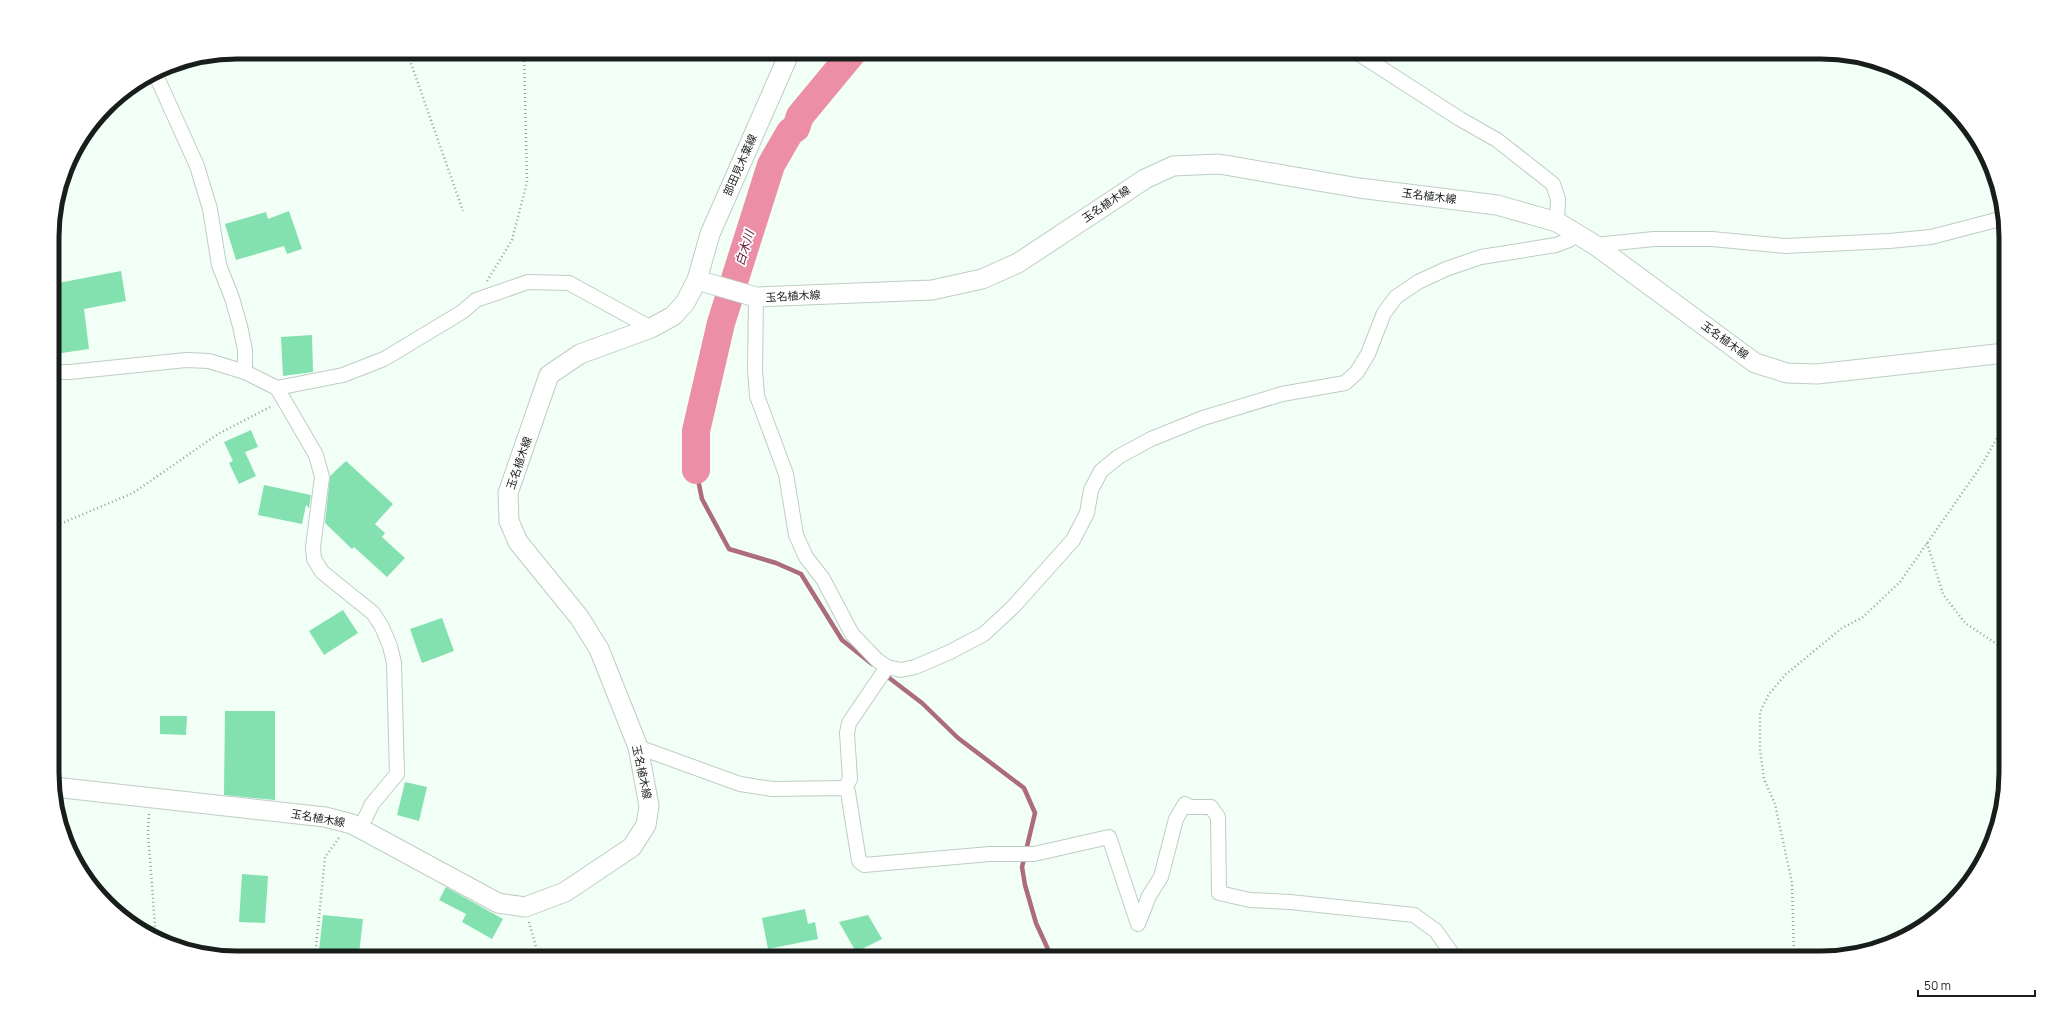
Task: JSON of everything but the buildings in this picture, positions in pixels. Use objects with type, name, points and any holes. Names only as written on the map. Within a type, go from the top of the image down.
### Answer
[{"type":"main road","name":"部田見木葉線","points":[[697,280],[710,234],[787,59]]},
{"type":"main road","name":"玉名植木線","points":[[60,788],[325,817],[356,827],[498,903],[525,907],[565,892],[632,847],[646,825],[649,806],[638,747],[599,649],[579,617],[518,542],[509,521],[508,493],[549,375],[580,354],[651,328],[673,316],[685,303],[697,280],[752,296],[932,290],[982,279],[1018,263],[1144,178],[1173,166],[1219,164],[1359,188],[1497,205],[1557,222],[1595,245],[1755,363],[1787,373],[1816,374],[1999,354]]},
{"type":"street","points":[[1367,59],[1460,119],[1497,140],[1553,184],[1558,199],[1557,222]]},
{"type":"street","points":[[157,78],[197,166],[210,209],[219,265],[232,298],[240,326],[245,350],[245,372]]},
{"type":"street","points":[[1595,245],[1654,239],[1712,239],[1785,246],[1889,241],[1931,237],[1998,220]]},
{"type":"street","points":[[752,296],[757,396],[786,474],[796,535],[806,556],[827,586],[852,634],[877,660],[887,667],[901,670],[950,652],[984,634],[1013,607],[1073,540],[1087,513],[1091,490],[1101,471],[1118,457],[1151,439],[1203,418],[1282,394],[1345,384],[1357,372],[1368,354],[1384,313],[1396,297],[1418,282],[1446,269],[1481,257],[1556,245],[1568,240],[1575,233]]},
{"type":"street","points":[[281,394],[343,375],[384,359],[462,312],[476,300],[528,282],[569,283],[651,328]]},
{"type":"street","points":[[59,372],[186,360],[209,361],[245,372],[281,394],[316,455],[322,477],[313,547],[314,559],[322,572],[373,613],[382,627],[390,646],[394,663],[397,774],[372,804],[356,827]]},
{"type":"street","points":[[845,788],[850,779],[847,733],[849,723],[887,667]]},
{"type":"street","points":[[638,747],[740,784],[772,789],[845,788]]},
{"type":"street","points":[[845,788],[848,792],[859,861],[864,866],[990,854],[1034,854],[1109,837],[1138,924],[1149,896],[1161,877],[1176,818],[1185,804],[1190,807],[1211,807],[1218,817],[1219,893],[1250,900],[1290,902],[1414,915],[1436,931],[1450,951]]},
{"type":"path","points":[[409,59],[463,211]]},
{"type":"path","points":[[476,300],[512,240],[527,182],[524,59]]},
{"type":"path","points":[[59,524],[133,493],[218,434],[281,394]]},
{"type":"path","points":[[1794,951],[1792,883],[1775,804],[1764,779],[1760,750],[1760,712],[1769,694],[1785,675],[1842,628],[1863,617],[1900,582],[1981,466],[1999,432]]},
{"type":"path","points":[[1927,542],[1943,594],[1965,623],[1999,647]]},
{"type":"path","points":[[150,797],[148,832],[155,931]]},
{"type":"path","points":[[316,951],[324,857],[356,827]]},
{"type":"path","points":[[525,907],[537,951]]},
{"type":"waterway","name":"白木川","points":[[696,470],[696,431],[721,323],[771,165],[790,132],[796,128],[800,116],[847,59]]},
{"type":"waterway","points":[[696,470],[702,499],[729,549],[776,563],[801,574],[842,640],[872,664]]},
{"type":"waterway","points":[[884,674],[922,703],[958,738],[1024,788],[1035,813],[1022,867],[1025,885],[1036,923],[1049,951]]}]
